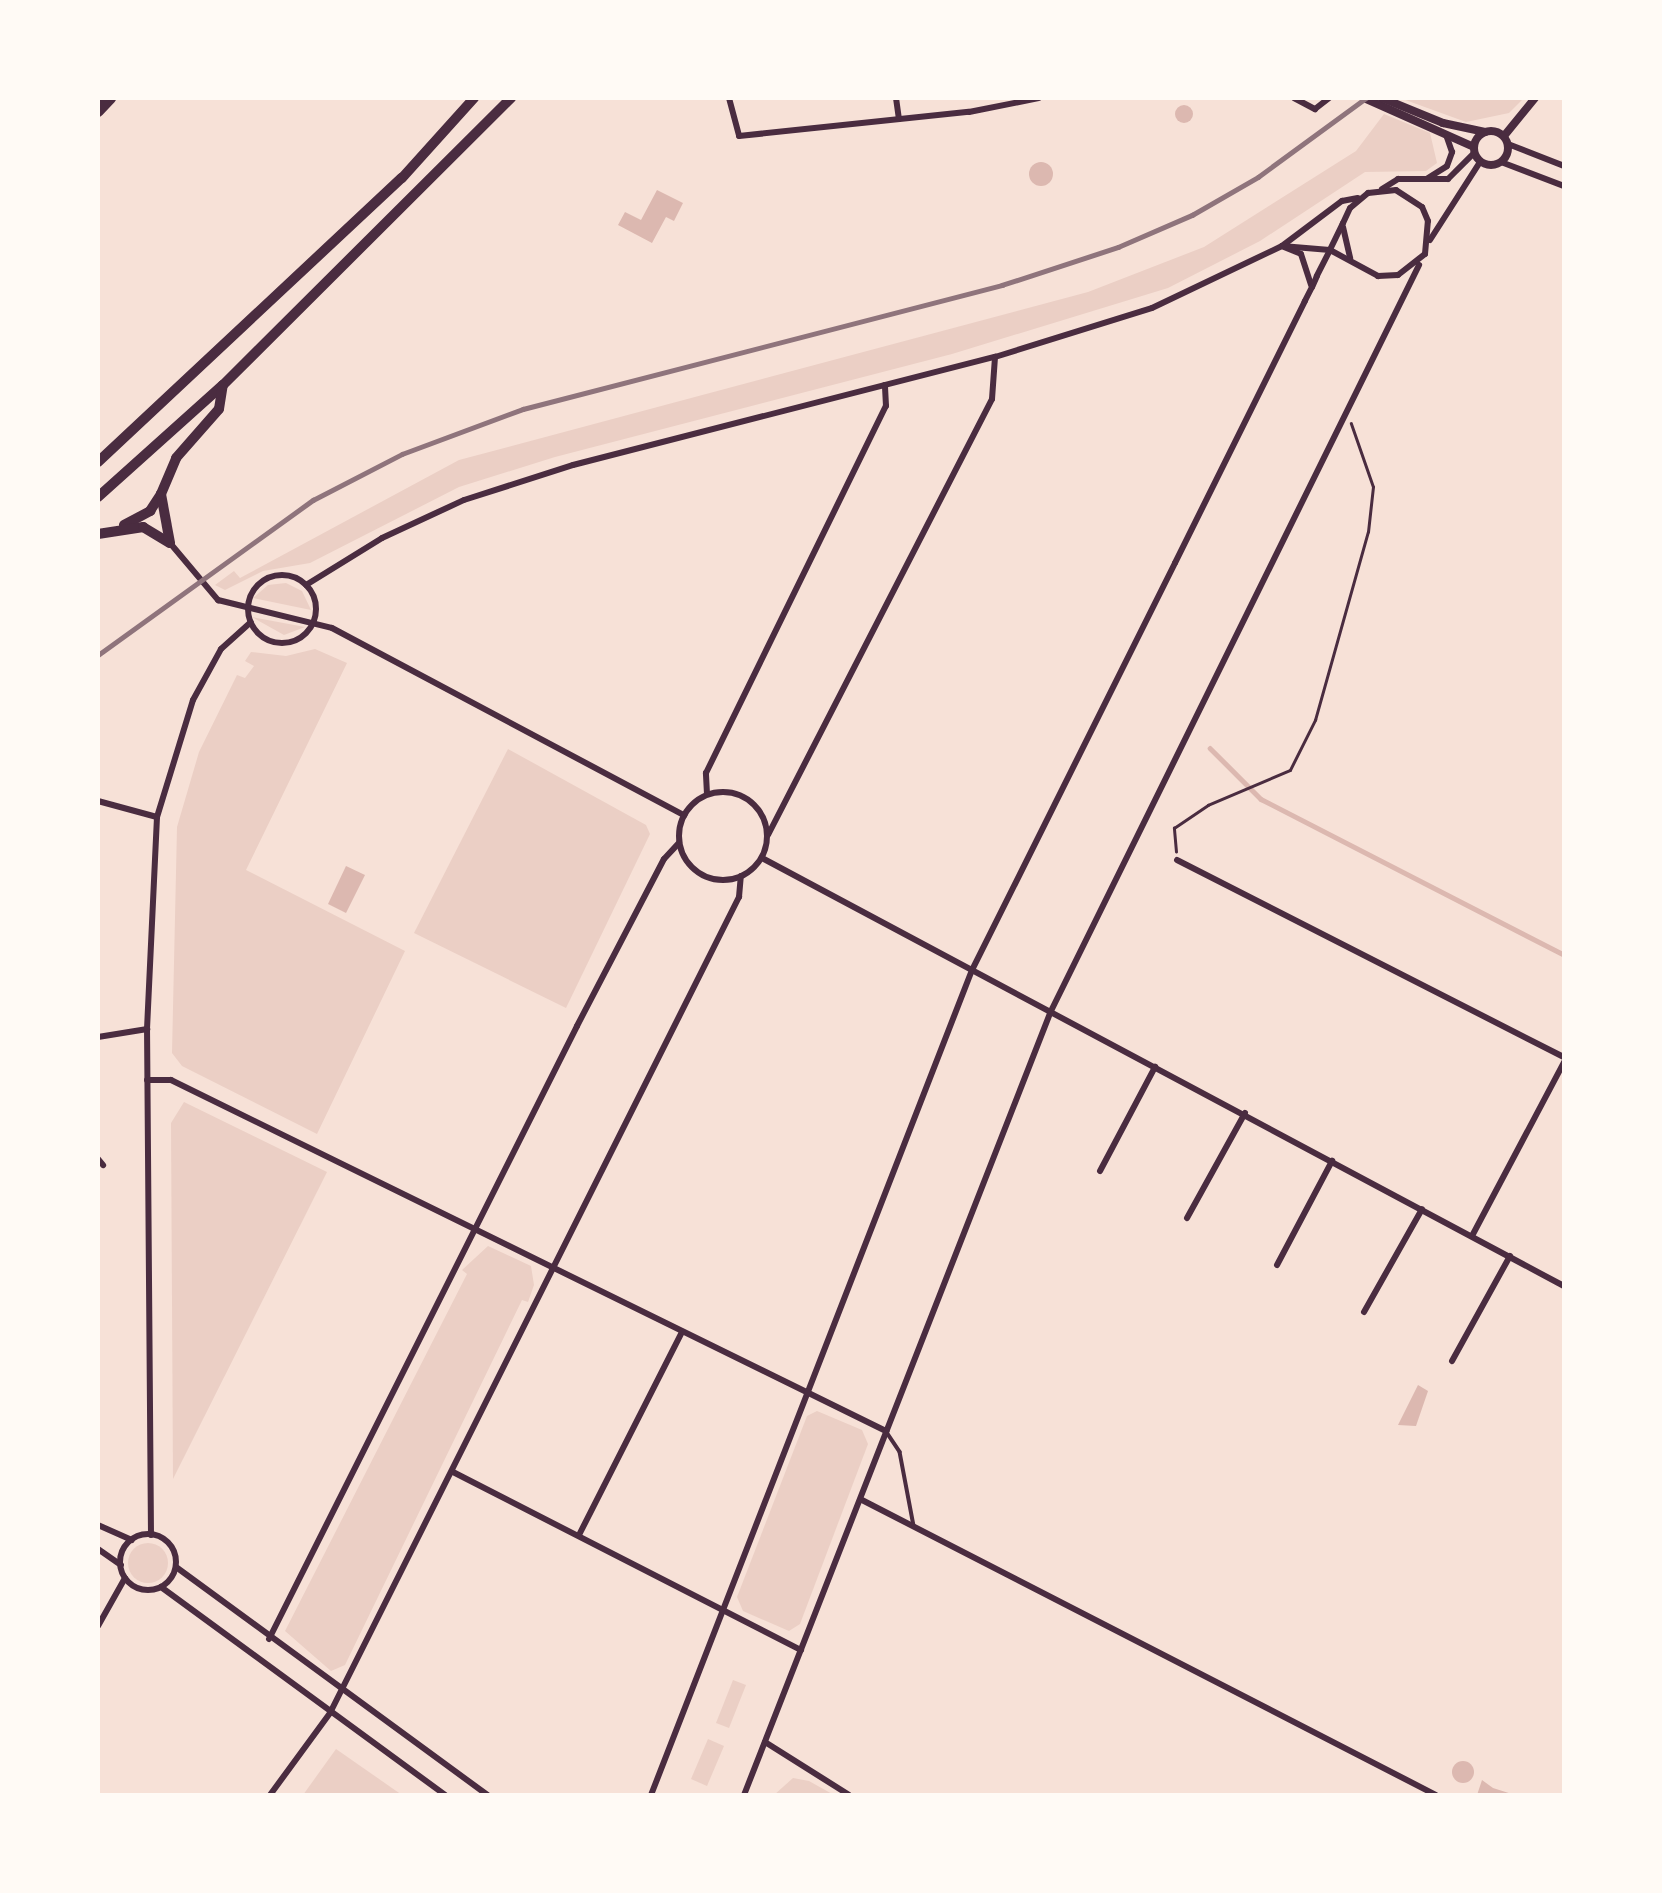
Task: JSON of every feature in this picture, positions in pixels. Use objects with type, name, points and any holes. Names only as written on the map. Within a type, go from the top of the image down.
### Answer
[{"type":"highway","points":[[98,111],[110,98]]},
{"type":"main road","points":[[98,462],[402,178],[474,98]]},
{"type":"main road","points":[[98,497],[223,385],[511,98]]},
{"type":"main road","points":[[98,534],[150,511],[161,494],[176,458],[219,409],[223,385]]},
{"type":"main road","points":[[161,494],[170,543]]},
{"type":"main road","points":[[123,525],[143,527],[170,543]]},
{"type":"street","points":[[729,98],[739,136],[899,119],[1039,98]]},
{"type":"street","points":[[896,98],[899,119]]},
{"type":"street","points":[[1294,98],[1315,109],[1329,98]]},
{"type":"street","points":[[1364,98],[1445,133],[1474,150],[1480,162]]},
{"type":"street","points":[[1382,98],[1443,123],[1485,132],[1564,166]]},
{"type":"street","points":[[1501,162],[1506,140],[1535,98]]},
{"type":"street","points":[[306,585],[382,538],[464,500],[995,357],[1152,308],[1282,246],[1342,201],[1382,189],[1398,179],[1448,179],[1474,150],[1485,132]]},
{"type":"street","points":[[1423,179],[1447,166],[1452,152],[1445,133]]},
{"type":"street","points":[[1480,162],[1501,162],[1564,186]]},
{"type":"street","points":[[744,1795],[862,1500],[886,1431],[1051,1011],[1346,415],[1429,241],[1480,162]]},
{"type":"street","points":[[1382,189],[1410,196],[1422,207],[1429,241]]},
{"type":"street","points":[[651,1795],[972,970],[1343,223],[1359,198]]},
{"type":"street","points":[[1343,223],[1350,258]]},
{"type":"street","points":[[1282,246],[1330,250],[1350,258],[1377,276],[1398,275],[1425,254]]},
{"type":"street","points":[[1282,246],[1301,254],[1312,287]]},
{"type":"street","points":[[679,843],[702,874],[741,876],[762,858],[768,835],[992,399],[995,357]]},
{"type":"street","points":[[707,794],[706,772],[886,405],[885,385]]},
{"type":"street","points":[[170,543],[208,593],[248,606],[315,620],[684,815]]},
{"type":"street","points":[[276,576],[306,585],[316,601],[315,620],[303,637],[284,643],[264,638],[251,622],[248,606],[257,586],[276,576]]},
{"type":"street","points":[[151,1535],[147,1029],[157,817],[192,700],[221,649],[251,622]]},
{"type":"street","points":[[269,1639],[658,870],[679,843],[684,815],[707,794],[748,799],[768,835]]},
{"type":"street","points":[[98,801],[157,817]]},
{"type":"street","points":[[762,858],[1245,1113],[1564,1286]]},
{"type":"street","points":[[1177,860],[1564,1059],[1472,1236]]},
{"type":"street","points":[[270,1795],[330,1713],[739,897],[741,876]]},
{"type":"street","points":[[98,1037],[147,1029]]},
{"type":"street","points":[[1100,1171],[1155,1067]]},
{"type":"street","points":[[147,1080],[171,1080],[477,1227],[682,1332],[886,1431]]},
{"type":"street","points":[[1187,1218],[1245,1113]]},
{"type":"street","points":[[1276,1265],[1332,1161]]},
{"type":"street","points":[[1364,1312],[1422,1209]]},
{"type":"street","points":[[1452,1361],[1510,1256]]},
{"type":"street","points":[[579,1535],[682,1332]]},
{"type":"street","points":[[453,1472],[801,1650]]},
{"type":"street","points":[[862,1500],[1436,1795]]},
{"type":"street","points":[[98,1525],[132,1540],[151,1535],[173,1549],[176,1567],[340,1692],[486,1795]]},
{"type":"street","points":[[132,1540],[121,1564],[125,1578],[139,1588],[161,1587],[445,1795]]},
{"type":"street","points":[[98,1549],[121,1564]]},
{"type":"street","points":[[161,1587],[176,1567]]},
{"type":"street","points":[[98,1626],[125,1578]]},
{"type":"street","points":[[765,1741],[849,1795]]},
{"type":"lane","points":[[886,1431],[900,1452],[915,1528]]},
{"type":"path","points":[[1177,860],[1174,828],[1290,770],[1315,720],[1368,533],[1373,487],[1346,415]]},
{"type":"shaded area","points":[[1400,98],[1524,98],[1509,113],[1466,122]]},
{"type":"shaded area","points":[[1184,105],[1190,108],[1193,114],[1190,120],[1184,123],[1178,120],[1175,114],[1178,108]]},
{"type":"shaded area","points":[[1384,114],[1430,133],[1437,163],[1426,171],[1365,172],[1260,241],[1168,288],[952,354],[555,457],[459,487],[310,563],[263,571],[225,590],[215,585],[234,571],[240,578],[459,460],[1088,292],[1204,247],[1356,151]]},
{"type":"shaded area","points":[[1041,162],[1049,166],[1053,174],[1049,182],[1041,186],[1033,182],[1029,174],[1033,166]]},
{"type":"shaded area","points":[[657,190],[683,203],[674,221],[666,217],[652,243],[618,225],[625,212],[641,220]]},
{"type":"shaded area","points":[[286,583],[302,591],[311,610],[253,598],[268,585]]},
{"type":"shaded area","points":[[252,617],[305,627],[284,635]]},
{"type":"shaded area","points":[[315,649],[347,663],[246,870],[405,951],[317,1134],[182,1066],[172,1053],[177,827],[199,752],[237,675],[245,678],[254,666],[245,661],[251,652],[286,656]]},
{"type":"shaded area","points":[[508,749],[646,825],[650,834],[566,1008],[414,933]]},
{"type":"shaded area","points":[[346,866],[365,875],[346,913],[328,904]]},
{"type":"shaded area","points":[[184,1102],[327,1172],[173,1479],[171,1123]]},
{"type":"shaded area","points":[[488,1246],[531,1266],[534,1285],[528,1302],[522,1300],[345,1665],[331,1671],[285,1631],[467,1274],[462,1270]]},
{"type":"shaded area","points":[[1418,1385],[1428,1391],[1416,1426],[1398,1425]]},
{"type":"shaded area","points":[[817,1411],[862,1430],[868,1444],[800,1624],[789,1631],[743,1611],[737,1597],[807,1416]]},
{"type":"shaded area","points":[[148,1543],[156,1544],[162,1549],[167,1555],[167,1571],[162,1577],[156,1582],[148,1583],[140,1582],[134,1577],[129,1571],[128,1563],[129,1555],[134,1549],[140,1544]]},
{"type":"shaded area","points":[[733,1680],[746,1685],[729,1728],[716,1723]]},
{"type":"shaded area","points":[[708,1739],[724,1746],[707,1786],[691,1779]]},
{"type":"shaded area","points":[[336,1749],[402,1795],[303,1795]]},
{"type":"shaded area","points":[[1463,1761],[1473,1768],[1474,1772],[1467,1782],[1463,1783],[1453,1776],[1452,1772],[1459,1762]]},
{"type":"shaded area","points":[[793,1778],[809,1781],[834,1795],[774,1795]]},
{"type":"shaded area","points":[[1482,1780],[1493,1788],[1515,1795],[1477,1795]]},
{"type":"waterway","points":[[1210,748],[1261,799],[1564,955]]},
{"type":"railway","points":[[98,655],[313,500],[402,454],[523,409],[1002,285],[1118,247],[1192,215],[1258,177],[1366,98]]}]
